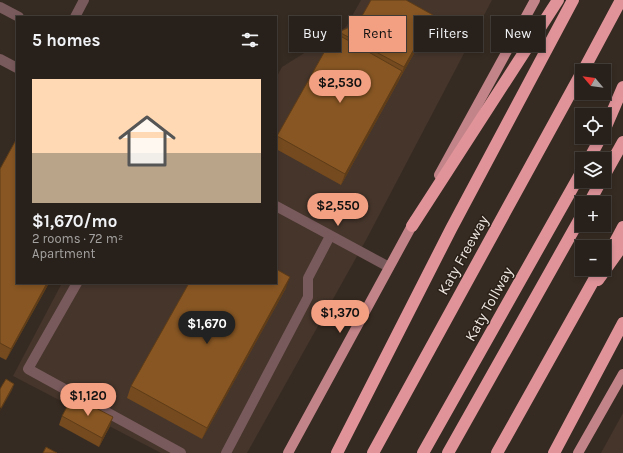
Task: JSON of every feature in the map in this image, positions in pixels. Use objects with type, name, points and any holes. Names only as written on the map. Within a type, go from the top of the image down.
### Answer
[{"type":"highway","points":[[412,226],[558,0]]},
{"type":"highway","points":[[337,453],[451,229],[573,0]]},
{"type":"highway","name":"Katy Freeway","points":[[586,64],[622,0]]},
{"type":"highway","name":"Katy Freeway","points":[[373,453],[575,85]]},
{"type":"highway","points":[[611,115],[623,87]]},
{"type":"highway","points":[[611,119],[623,98]]},
{"type":"highway","points":[[611,163],[623,142]]},
{"type":"highway","name":"Katy Tollway","points":[[423,453],[575,183]]},
{"type":"highway","points":[[448,453],[575,227]]},
{"type":"highway","points":[[611,248],[623,227]]},
{"type":"highway","points":[[576,312],[623,245]]},
{"type":"highway","points":[[496,453],[596,276]]},
{"type":"highway","points":[[554,453],[623,323]]},
{"type":"main road","points":[[288,453],[535,0]]},
{"type":"main road","points":[[578,453],[623,374]]},
{"type":"street","points":[[76,16],[84,0]]},
{"type":"street","points":[[0,7],[17,16]]},
{"type":"street","points":[[0,59],[16,67]]},
{"type":"street","points":[[277,207],[389,267]]},
{"type":"street","points":[[226,453],[308,297],[308,278],[330,236]]},
{"type":"street","points":[[76,284],[28,369],[181,453]]},
{"type":"shaded area","points":[[361,0],[492,0],[483,17],[414,16],[414,52],[465,52],[366,240],[247,453],[161,453],[13,376],[61,284],[277,284],[277,76],[282,67],[306,52],[341,52],[341,30],[346,27],[349,22],[349,52],[406,52],[406,16],[352,16]]},
{"type":"shaded area","points":[[623,413],[623,453],[601,453]]},
{"type":"building","points":[[371,0],[406,0],[433,15],[414,16],[414,49],[404,67],[376,52],[406,52],[406,16],[362,16]]},
{"type":"building","points":[[349,27],[349,37],[341,33],[341,31]]},
{"type":"building","points":[[341,36],[349,41],[349,52],[368,52],[402,71],[345,174],[277,136],[324,52],[341,52]]},
{"type":"building","points":[[16,140],[16,284],[46,284],[11,349],[0,343],[0,169]]},
{"type":"building","points":[[277,270],[290,277],[207,428],[131,386],[188,284],[277,284]]},
{"type":"building","points":[[6,379],[14,384],[1,408],[0,389]]},
{"type":"building","points":[[73,396],[113,417],[102,438],[62,416]]},
{"type":"building","points":[[46,447],[57,453],[43,453]]}]
